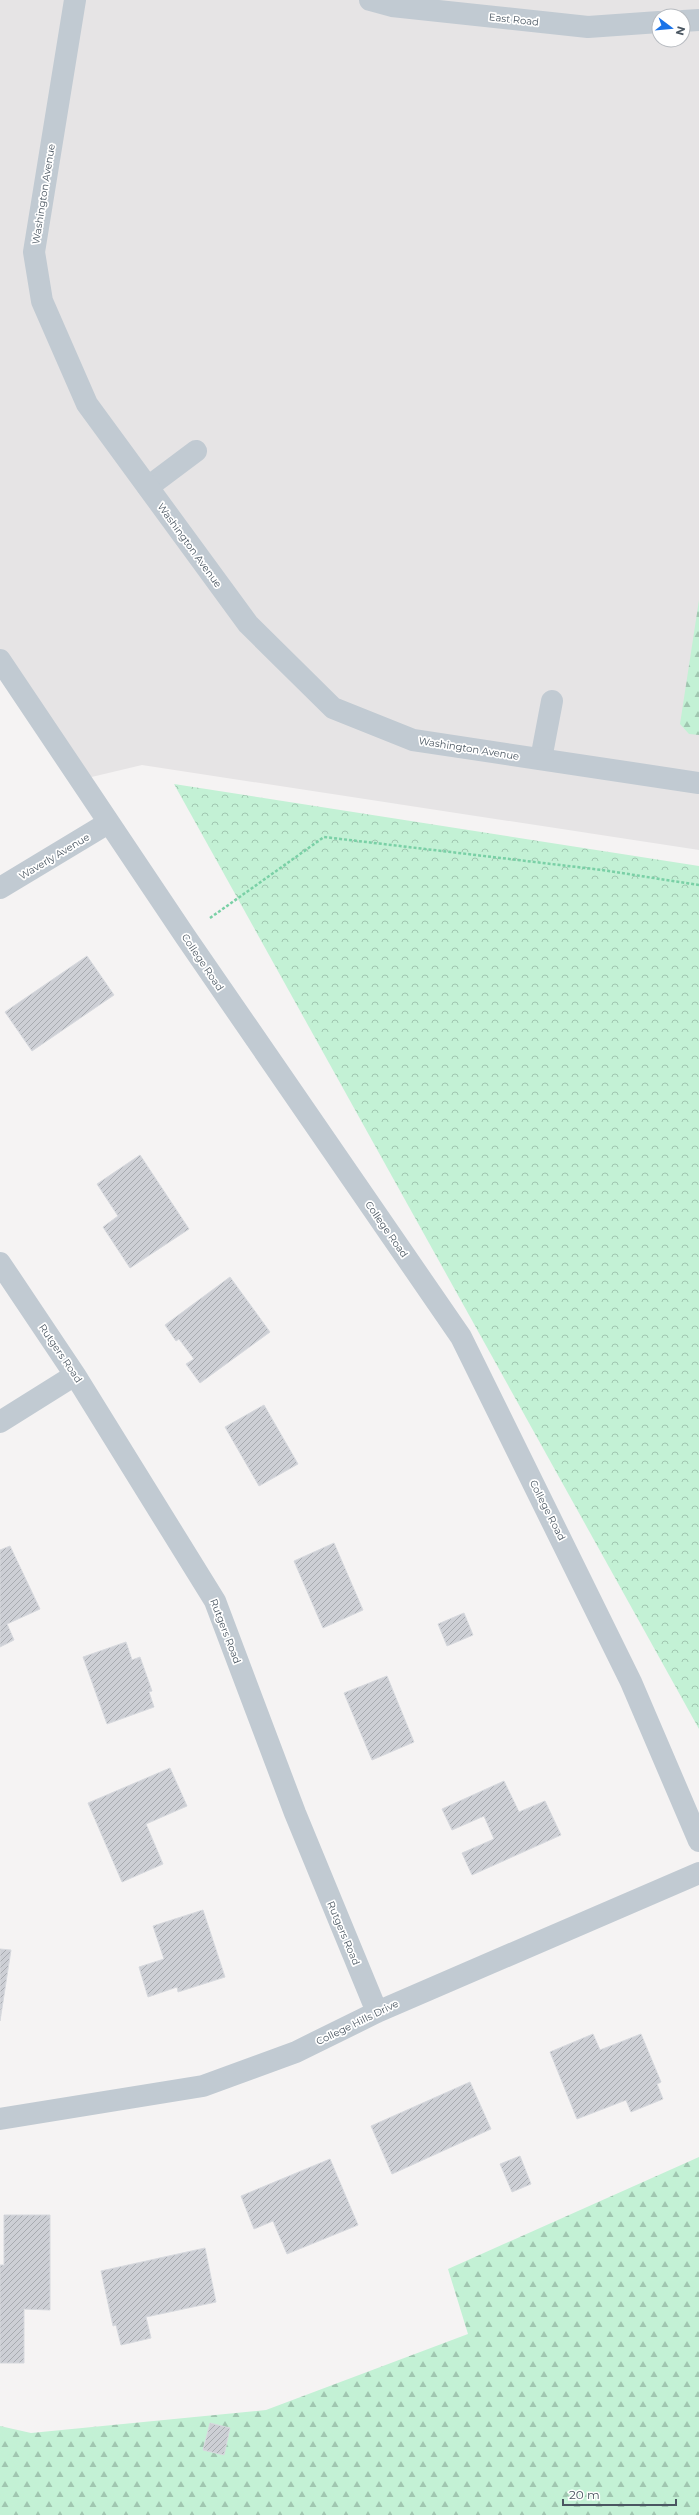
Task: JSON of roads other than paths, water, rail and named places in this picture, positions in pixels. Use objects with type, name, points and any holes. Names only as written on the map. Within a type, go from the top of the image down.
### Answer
[{"type":"street","name":"Washington Avenue","points":[[75,0],[34,252],[42,302],[87,404],[248,624],[333,708],[413,740],[699,783]]},
{"type":"street","name":"East Road","points":[[370,0],[392,6],[588,27],[651,23]]},
{"type":"street","points":[[148,487],[196,451]]},
{"type":"street","name":"College Road","points":[[0,660],[108,823],[461,1337],[631,1682],[699,1841]]},
{"type":"street","points":[[541,759],[552,701]]},
{"type":"street","name":"Waverly Avenue","points":[[0,888],[108,823]]},
{"type":"street","name":"Rutgers Road","points":[[0,1263],[75,1375],[216,1601],[295,1813],[377,2012]]},
{"type":"street","points":[[0,1422],[75,1375]]},
{"type":"street","name":"College Hills Drive","points":[[0,2119],[203,2086],[296,2052],[377,2012],[699,1873]]}]
